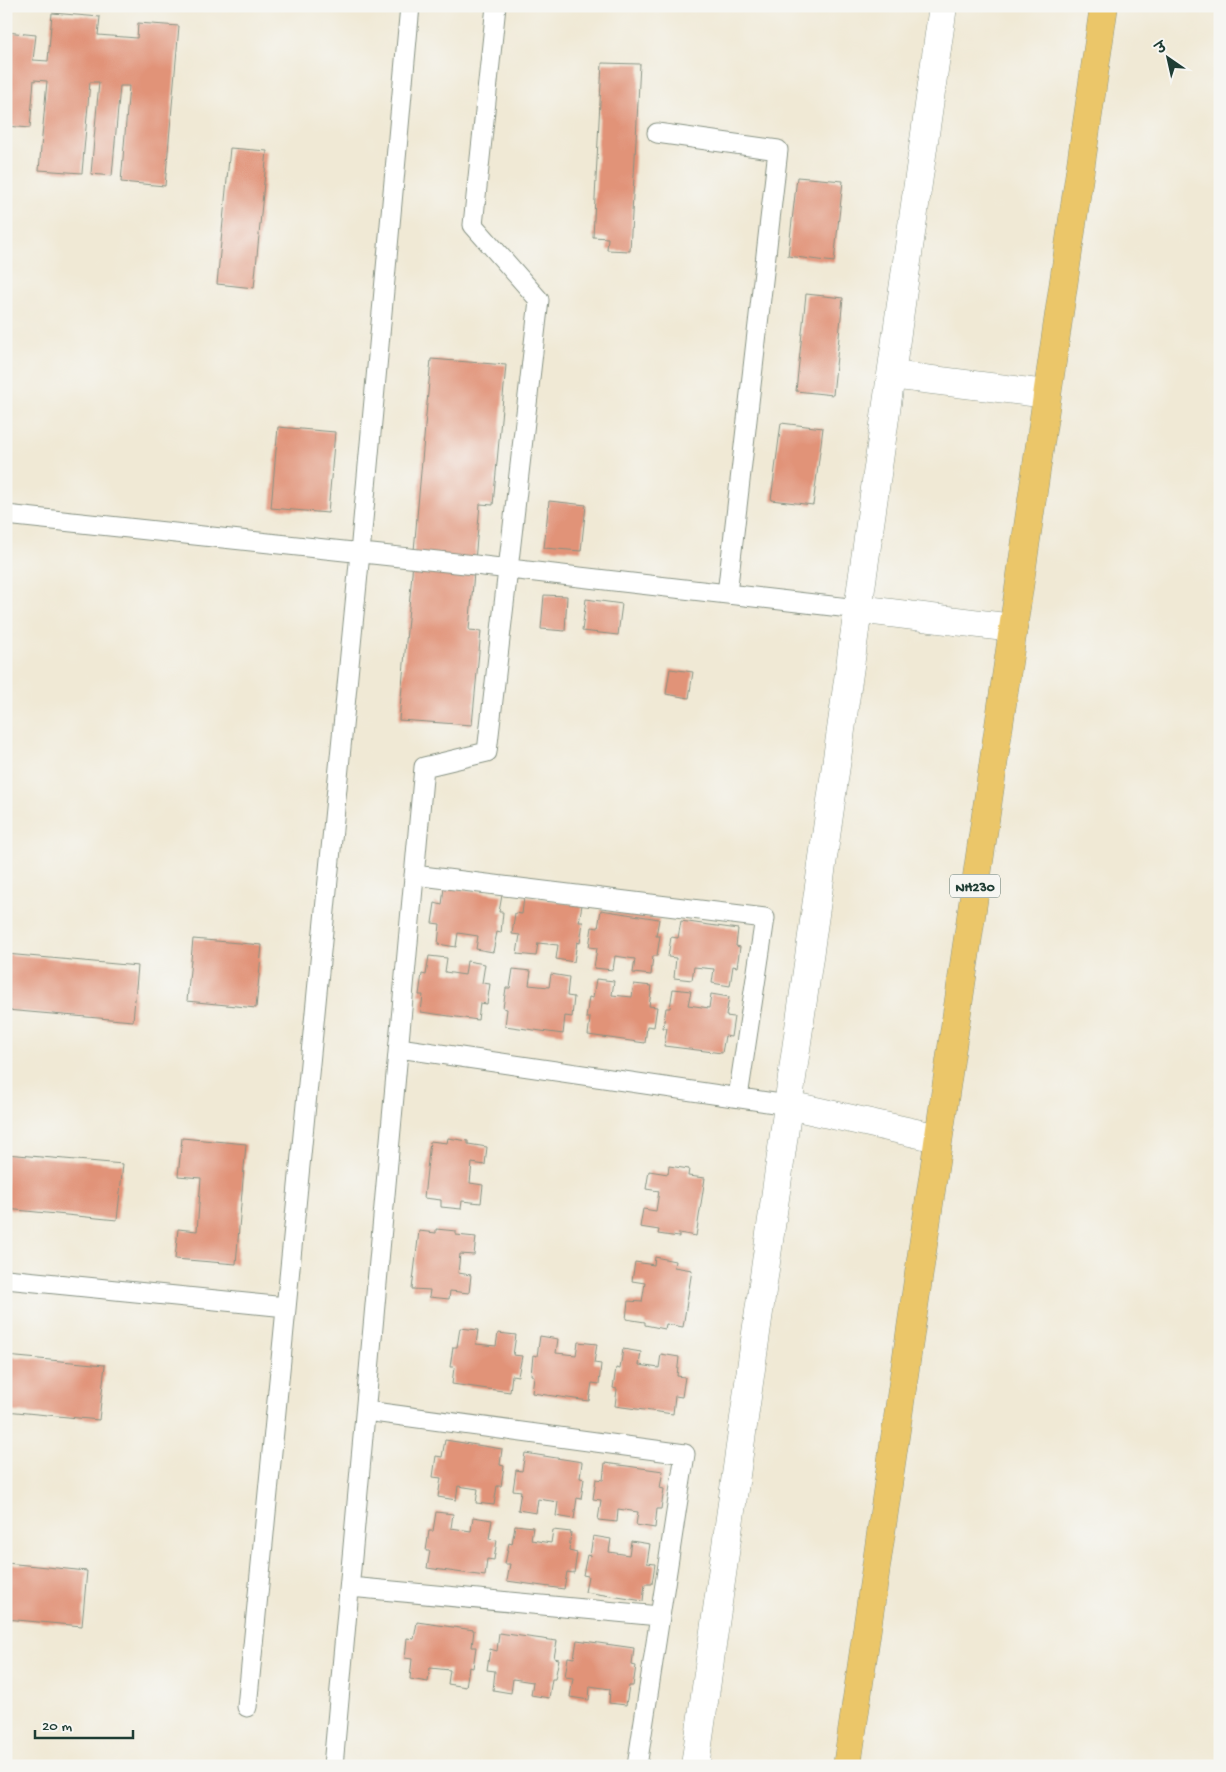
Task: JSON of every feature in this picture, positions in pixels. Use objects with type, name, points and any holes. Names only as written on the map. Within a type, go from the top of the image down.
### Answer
[{"type":"highway","name":"NH230","points":[[847,1766],[1104,6]]},
{"type":"street","points":[[695,1766],[943,6]]},
{"type":"street","points":[[891,375],[1047,394]]},
{"type":"street","points":[[858,609],[1013,628]]},
{"type":"street","points":[[788,1105],[938,1138]]},
{"type":"lane","points":[[247,1707],[360,553],[410,6]]},
{"type":"lane","points":[[333,1766],[400,1048],[424,767],[487,752],[539,300],[473,225],[496,6]]},
{"type":"lane","points":[[657,133],[778,150],[727,594]]},
{"type":"lane","points":[[6,515],[858,609]]},
{"type":"lane","points":[[414,875],[765,918],[738,1097]]},
{"type":"lane","points":[[400,1048],[788,1105]]},
{"type":"lane","points":[[6,1279],[286,1307]]},
{"type":"lane","points":[[366,1411],[685,1454],[637,1766]]},
{"type":"lane","points":[[350,1587],[659,1616]]},
{"type":"building","points":[[52,13],[100,17],[98,35],[137,38],[138,23],[179,26],[165,186],[121,182],[129,86],[120,86],[112,176],[91,174],[99,82],[90,82],[82,173],[39,170],[47,81],[34,80],[30,128],[6,126],[6,32],[36,35],[33,60],[48,61]]},
{"type":"building","points":[[602,63],[640,64],[630,251],[607,250],[608,238],[593,237]]},
{"type":"building","points":[[230,148],[267,151],[254,288],[217,284]]},
{"type":"building","points":[[797,177],[843,181],[834,262],[788,256]]},
{"type":"building","points":[[806,294],[843,298],[833,395],[796,391]]},
{"type":"building","points":[[431,359],[506,365],[493,505],[480,504],[469,630],[481,631],[472,725],[399,720]]},
{"type":"building","points":[[781,423],[823,428],[813,505],[771,500]]},
{"type":"building","points":[[278,427],[335,432],[328,513],[271,508]]},
{"type":"building","points":[[549,501],[586,505],[581,551],[544,548]]},
{"type":"building","points":[[544,595],[567,596],[565,631],[541,629]]},
{"type":"building","points":[[586,599],[622,604],[618,635],[582,631]]},
{"type":"building","points":[[670,669],[693,672],[689,698],[666,694]]},
{"type":"building","points":[[444,887],[502,895],[499,912],[503,912],[501,933],[497,932],[493,952],[476,949],[478,936],[458,933],[456,947],[438,944],[440,924],[432,923],[435,903],[442,905]]},
{"type":"building","points":[[524,897],[582,905],[579,922],[583,922],[580,943],[577,942],[574,962],[556,959],[558,945],[538,943],[536,956],[517,954],[520,935],[512,934],[515,913],[522,914]]},
{"type":"building","points":[[601,910],[659,919],[656,936],[660,936],[657,956],[653,956],[651,975],[633,973],[635,959],[615,956],[613,970],[594,968],[597,948],[589,947],[592,927],[598,928]]},
{"type":"building","points":[[681,921],[738,929],[736,946],[740,947],[737,967],[733,966],[730,986],[712,983],[714,969],[694,967],[692,980],[674,978],[676,958],[668,957],[671,937],[678,938]]},
{"type":"building","points":[[193,939],[262,945],[256,1008],[187,1001]]},
{"type":"building","points":[[6,954],[138,966],[133,1021],[6,1010]]},
{"type":"building","points":[[429,956],[447,958],[445,972],[465,975],[467,961],[485,964],[482,983],[490,984],[487,1004],[480,1003],[478,1020],[421,1012],[423,995],[419,995],[422,974],[426,975]]},
{"type":"building","points":[[513,969],[531,971],[529,985],[549,987],[551,974],[569,977],[567,996],[574,997],[572,1017],[565,1016],[563,1034],[505,1026],[507,1009],[503,1008],[506,988],[510,988]]},
{"type":"building","points":[[596,979],[614,981],[612,995],[632,997],[634,984],[652,986],[649,1006],[657,1007],[654,1027],[647,1026],[645,1043],[588,1035],[590,1018],[586,1018],[589,997],[593,998]]},
{"type":"building","points":[[673,989],[691,991],[688,1005],[709,1008],[711,994],[729,997],[726,1016],[734,1017],[731,1037],[725,1036],[722,1053],[664,1046],[667,1028],[663,1028],[666,1008],[670,1008]]},
{"type":"building","points":[[182,1138],[246,1144],[236,1264],[175,1259],[178,1229],[197,1231],[201,1178],[178,1176]]},
{"type":"building","points":[[448,1138],[468,1141],[468,1144],[487,1147],[485,1165],[472,1163],[470,1183],[483,1185],[481,1203],[462,1201],[461,1209],[441,1207],[441,1200],[424,1198],[430,1141],[447,1143]]},
{"type":"building","points":[[6,1154],[123,1164],[117,1220],[6,1209]]},
{"type":"building","points":[[669,1166],[689,1169],[688,1176],[705,1178],[696,1236],[679,1233],[679,1237],[658,1234],[659,1230],[640,1227],[643,1209],[656,1211],[659,1191],[646,1189],[649,1171],[668,1174]]},
{"type":"building","points":[[436,1229],[456,1231],[456,1235],[476,1237],[474,1255],[460,1254],[458,1273],[471,1275],[469,1293],[450,1291],[449,1299],[429,1297],[430,1290],[412,1289],[419,1231],[436,1233]]},
{"type":"building","points":[[655,1257],[675,1261],[674,1267],[692,1270],[683,1327],[666,1324],[665,1329],[645,1325],[645,1322],[626,1319],[628,1301],[642,1302],[645,1283],[632,1281],[635,1262],[654,1265]]},
{"type":"building","points":[[460,1328],[478,1330],[476,1344],[496,1346],[498,1333],[516,1335],[513,1355],[522,1356],[518,1376],[512,1375],[510,1392],[452,1384],[454,1367],[450,1367],[453,1347],[457,1347]]},
{"type":"building","points":[[540,1336],[558,1339],[556,1353],[576,1355],[578,1342],[597,1344],[594,1363],[601,1364],[599,1384],[592,1383],[589,1401],[532,1393],[534,1376],[531,1375],[533,1355],[537,1356]]},
{"type":"building","points":[[623,1349],[641,1352],[639,1365],[659,1368],[661,1354],[679,1357],[677,1376],[685,1377],[682,1397],[675,1396],[673,1414],[615,1406],[617,1389],[613,1388],[616,1368],[620,1369]]},
{"type":"building","points":[[6,1356],[105,1365],[99,1420],[6,1411]]},
{"type":"building","points":[[445,1440],[502,1449],[500,1465],[504,1466],[501,1486],[497,1486],[494,1505],[476,1503],[478,1489],[458,1486],[456,1500],[438,1497],[441,1478],[433,1477],[436,1456],[442,1457]]},
{"type":"building","points":[[525,1453],[582,1462],[580,1478],[584,1479],[581,1499],[577,1498],[574,1519],[556,1516],[558,1502],[538,1499],[536,1513],[518,1510],[521,1491],[513,1490],[516,1470],[522,1471]]},
{"type":"building","points":[[605,1463],[663,1471],[660,1488],[664,1489],[661,1509],[657,1509],[655,1528],[636,1525],[638,1512],[618,1509],[617,1522],[598,1520],[601,1500],[593,1499],[596,1479],[603,1480]]},
{"type":"building","points":[[436,1512],[453,1514],[451,1528],[471,1531],[473,1517],[492,1520],[489,1539],[497,1540],[494,1560],[487,1559],[485,1576],[427,1568],[430,1551],[426,1551],[429,1531],[433,1531]]},
{"type":"building","points":[[515,1525],[533,1527],[531,1540],[551,1543],[553,1530],[571,1532],[569,1551],[577,1553],[574,1573],[567,1572],[564,1589],[507,1581],[510,1564],[505,1564],[509,1543],[512,1544]]},
{"type":"building","points":[[593,1536],[611,1539],[609,1552],[629,1555],[631,1541],[650,1544],[647,1563],[655,1564],[652,1584],[645,1584],[643,1601],[585,1592],[588,1576],[583,1575],[587,1555],[590,1556]]},
{"type":"building","points":[[6,1563],[87,1571],[82,1626],[6,1619]]},
{"type":"building","points":[[417,1622],[474,1630],[472,1647],[476,1647],[473,1668],[469,1667],[466,1687],[448,1684],[450,1670],[430,1668],[428,1682],[410,1679],[412,1659],[405,1658],[407,1638],[414,1639]]},
{"type":"building","points":[[499,1633],[557,1641],[554,1658],[559,1659],[555,1679],[552,1679],[549,1698],[531,1695],[533,1682],[513,1679],[511,1693],[493,1690],[495,1671],[487,1670],[490,1649],[497,1651]]},
{"type":"building","points":[[577,1640],[634,1648],[632,1665],[636,1666],[633,1686],[629,1686],[626,1705],[609,1703],[610,1689],[590,1686],[589,1700],[570,1697],[573,1678],[565,1677],[568,1657],[574,1658]]}]
